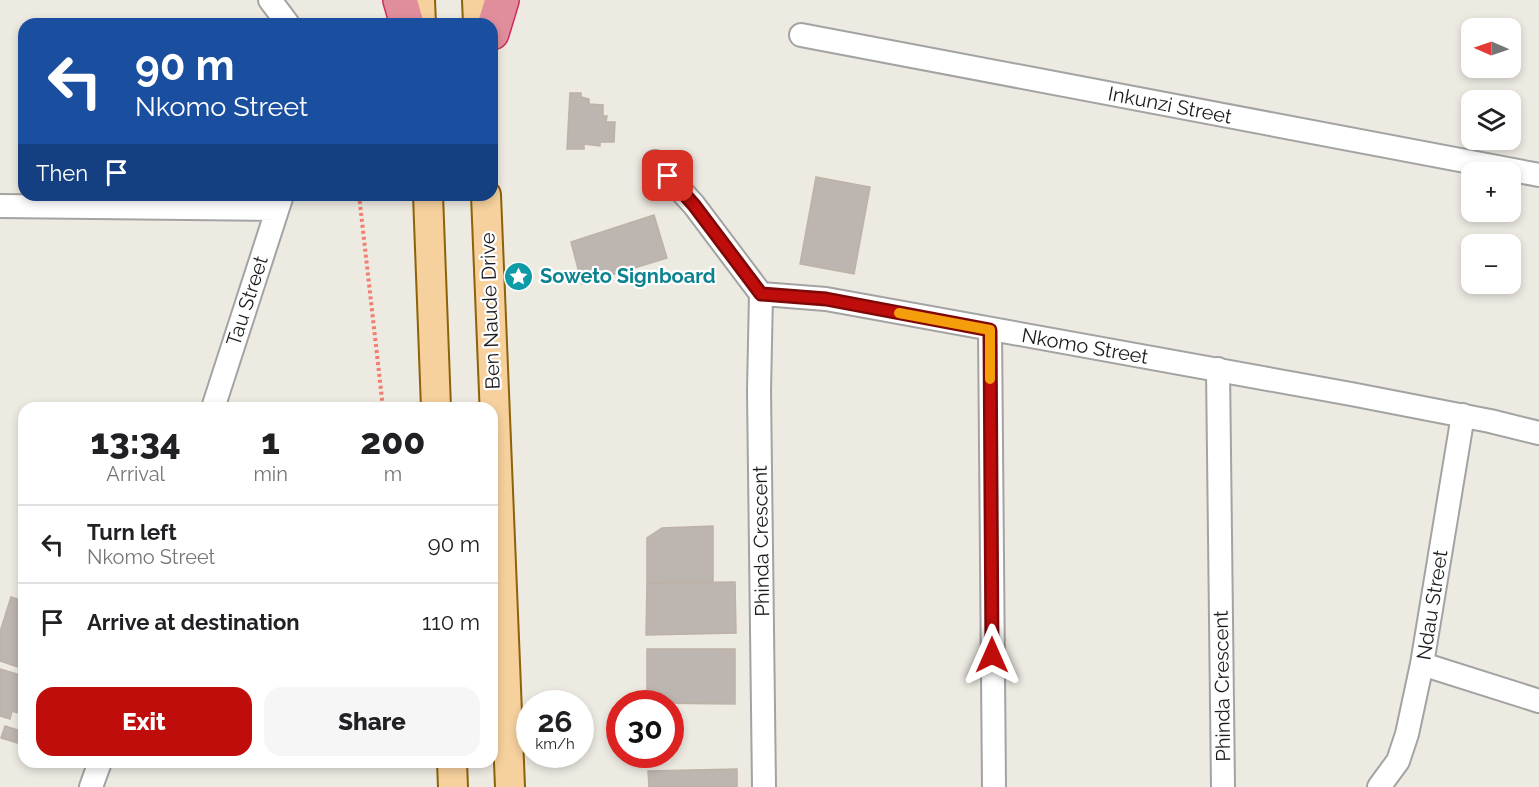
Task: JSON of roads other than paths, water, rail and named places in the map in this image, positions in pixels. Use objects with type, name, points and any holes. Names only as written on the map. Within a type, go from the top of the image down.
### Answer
[{"type":"highway","points":[[400,0],[405,18]]},
{"type":"highway","points":[[497,18],[502,0]]},
{"type":"main road","points":[[420,0],[421,18]]},
{"type":"main road","points":[[477,0],[478,18]]},
{"type":"main road","points":[[428,201],[436,402]]},
{"type":"main road","name":"Ben Naude Drive","points":[[486,201],[494,402]]},
{"type":"main road","name":"Ben Naude Drive","points":[[498,491],[510,787]]},
{"type":"main road","points":[[452,768],[453,787]]},
{"type":"street","points":[[270,0],[284,18]]},
{"type":"street","name":"Inkunzi Street","points":[[801,36],[1539,175]]},
{"type":"street","points":[[655,162],[694,205],[761,294]]},
{"type":"street","points":[[0,207],[279,202]]},
{"type":"street","name":"Tau Street","points":[[215,402],[279,202]]},
{"type":"street","name":"Nkomo Street","points":[[761,294],[826,299],[1218,369],[1463,415],[1539,433]]},
{"type":"street","name":"Phinda Crescent","points":[[761,294],[759,391],[764,787]]},
{"type":"street","points":[[990,330],[994,787]]},
{"type":"street","name":"Phinda Crescent","points":[[1218,369],[1223,787]]},
{"type":"street","name":"Ndau Street","points":[[1379,787],[1398,761],[1407,734],[1422,664],[1463,415]]},
{"type":"street","points":[[1422,664],[1539,701]]},
{"type":"street","points":[[92,787],[97,768]]},
{"type":"place","name":"Soweto Signboard","points":[[519,276]]}]
